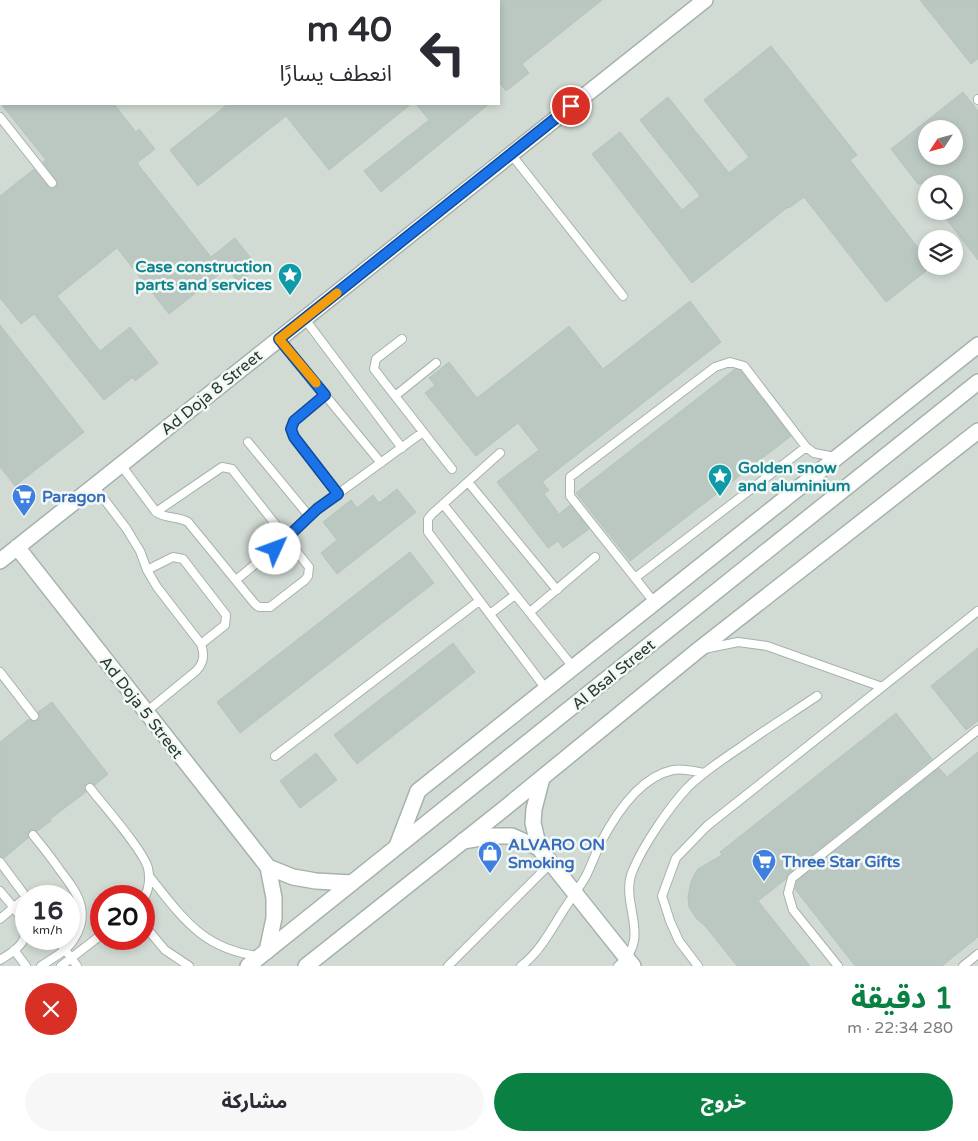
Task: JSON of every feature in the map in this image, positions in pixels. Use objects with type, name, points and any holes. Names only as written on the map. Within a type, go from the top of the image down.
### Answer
[{"type":"street","name":"Ad Doja 8 Street","points":[[0,561],[705,0]]},
{"type":"street","points":[[397,846],[418,792],[835,457],[978,345]]},
{"type":"street","name":"Al Bsal Street","points":[[248,966],[978,382]]},
{"type":"street","points":[[306,966],[542,778],[697,651],[978,431]]},
{"type":"street","name":"Ad Doja 5 Street","points":[[17,547],[268,867],[274,898],[274,918],[263,954]]},
{"type":"street","points":[[542,778],[534,808],[533,823],[539,848],[575,892],[626,964]]},
{"type":"street","points":[[463,841],[493,836],[512,836],[539,848]]},
{"type":"street","name":"Ad Doja 5 Street","points":[[268,867],[293,877],[316,881],[352,883]]},
{"type":"lane","points":[[0,117],[52,183]]},
{"type":"lane","points":[[512,154],[623,296]]},
{"type":"lane","points":[[304,318],[402,448]]},
{"type":"lane","points":[[402,338],[378,357],[374,362],[374,369],[452,469]]},
{"type":"lane","points":[[279,339],[381,463]]},
{"type":"lane","points":[[654,602],[570,496],[570,477],[715,367],[730,362],[744,366],[806,447],[814,453],[835,457]]},
{"type":"lane","points":[[395,396],[436,363]]},
{"type":"lane","points":[[325,395],[294,421],[291,429],[294,437],[338,494]]},
{"type":"lane","points":[[236,580],[287,538],[309,516],[423,432]]},
{"type":"lane","points":[[248,442],[309,516]]},
{"type":"lane","points":[[635,578],[806,447]]},
{"type":"lane","points":[[500,453],[428,519],[428,532],[546,689]]},
{"type":"lane","points":[[121,465],[156,512],[165,518],[184,520],[191,524],[255,604],[265,608],[270,607],[308,576],[309,567],[236,472],[227,467],[217,469],[156,512]]},
{"type":"lane","points":[[468,482],[557,590]]},
{"type":"lane","points":[[94,486],[126,528],[140,551],[147,570],[157,587],[201,644],[204,652],[201,666],[146,712]]},
{"type":"lane","points":[[444,504],[573,667]]},
{"type":"lane","points":[[147,570],[173,557],[183,559],[226,615],[225,624],[201,644]]},
{"type":"lane","points":[[530,612],[595,557]]},
{"type":"lane","points":[[490,614],[515,595]]},
{"type":"lane","points":[[275,756],[479,600]]},
{"type":"lane","points":[[698,966],[679,941],[662,896],[676,858],[707,826],[978,611]]},
{"type":"lane","points":[[697,651],[738,642],[767,646],[882,686]]},
{"type":"lane","points":[[0,672],[3,683],[34,716]]},
{"type":"lane","points":[[626,964],[635,944],[635,921],[630,894],[632,873],[644,848],[674,805],[687,788],[704,773],[817,696]]},
{"type":"lane","points":[[838,966],[793,910],[788,893],[792,878],[978,730]]},
{"type":"lane","points":[[521,966],[533,955],[586,876],[600,844],[619,812],[636,791],[654,778],[673,770],[689,769],[704,773]]},
{"type":"lane","points":[[90,788],[144,857],[149,876],[148,885]]},
{"type":"lane","points":[[33,835],[71,885]]},
{"type":"lane","points":[[0,862],[17,885]]},
{"type":"lane","points":[[448,966],[551,863]]},
{"type":"lane","points":[[149,876],[182,916],[204,937],[230,950],[263,954]]},
{"type":"lane","points":[[0,891],[22,919],[25,931],[22,942],[0,960]]},
{"type":"lane","points":[[80,900],[82,915],[80,928]]},
{"type":"lane","points":[[0,919],[13,908]]},
{"type":"lane","points":[[155,938],[165,950],[188,966]]},
{"type":"lane","points":[[61,966],[90,943]]},
{"type":"lane","points":[[14,950],[26,966]]},
{"type":"lane","points":[[41,966],[65,950],[77,966]]},
{"type":"lane","points":[[962,966],[978,954]]},
{"type":"shaded area","points":[[500,0],[978,0],[978,966],[0,966],[0,105],[500,105]]},
{"type":"building","points":[[500,0],[602,0],[522,64],[529,73],[506,91],[500,83]]},
{"type":"building","points":[[920,0],[978,0],[978,59],[971,64]]},
{"type":"building","points":[[771,46],[857,155],[850,160],[918,248],[918,275],[921,275],[886,302],[804,197],[788,207],[692,283],[592,154],[620,132],[682,210],[700,196],[640,120],[668,97],[729,173],[749,157],[704,100]]},
{"type":"building","points":[[963,92],[978,111],[978,260],[963,241],[963,230],[955,230],[947,220],[963,220],[963,175],[918,175],[918,184],[891,149],[918,128],[918,165],[963,165],[963,120],[928,120]]},
{"type":"building","points":[[2,105],[115,105],[136,132],[139,129],[155,149],[137,163],[211,257],[235,238],[258,267],[239,283],[227,268],[169,314],[117,248],[57,296],[100,351],[130,327],[158,363],[135,381],[133,377],[104,400],[34,314],[21,324],[0,298],[0,196],[34,169],[49,188],[55,188],[58,183],[43,162],[46,160]]},
{"type":"building","points":[[227,105],[410,105],[329,170],[286,116],[198,186],[170,150]]},
{"type":"building","points":[[417,105],[488,105],[381,192],[364,171],[429,120]]},
{"type":"building","points":[[690,301],[721,342],[542,482],[549,490],[544,494],[559,514],[570,505],[589,529],[563,548],[558,541],[548,548],[497,482],[539,450],[518,423],[476,456],[425,393],[435,385],[429,378],[449,362],[477,398],[569,326],[603,369]]},
{"type":"building","points":[[0,325],[84,432],[15,486],[0,467]]},
{"type":"building","points":[[735,369],[741,371],[791,436],[630,561],[576,493]]},
{"type":"building","points":[[397,489],[416,512],[337,574],[321,553],[337,540],[323,522],[351,500],[357,508],[373,495],[379,503]]},
{"type":"building","points":[[410,552],[434,583],[240,733],[217,702]]},
{"type":"building","points":[[453,643],[475,672],[357,764],[334,735]]},
{"type":"building","points":[[978,648],[978,721],[966,730],[931,686]]},
{"type":"building","points":[[52,702],[108,774],[95,785],[90,782],[86,784],[84,788],[86,792],[37,831],[30,830],[28,838],[4,858],[0,856],[0,742],[29,719],[34,722],[38,720],[40,716],[38,712]]},
{"type":"building","points":[[896,713],[932,759],[788,874],[786,879],[758,901],[810,966],[737,966],[706,927],[696,918],[689,907],[688,896],[694,875],[698,869],[722,855],[720,852]]},
{"type":"building","points":[[978,752],[978,937],[942,966],[855,966],[795,889],[797,881],[939,768],[947,777]]},
{"type":"building","points":[[316,753],[337,780],[300,808],[280,781]]},
{"type":"slow traffic","points":[[316,383],[279,339],[337,293]]},
{"type":"place","name":"Case construction parts and services","points":[[290,296]]},
{"type":"place","name":"Golden snow and aluminium","points":[[720,497]]},
{"type":"place","name":"Paragon","points":[[24,517]]},
{"type":"place","name":"ALVARO ON Smoking","points":[[490,874]]},
{"type":"place","name":"Three Star Gifts","points":[[764,882]]},
{"type":"route","points":[[275,549],[317,509],[338,494],[294,437],[291,429],[294,421],[325,395],[279,339],[571,106]]}]
